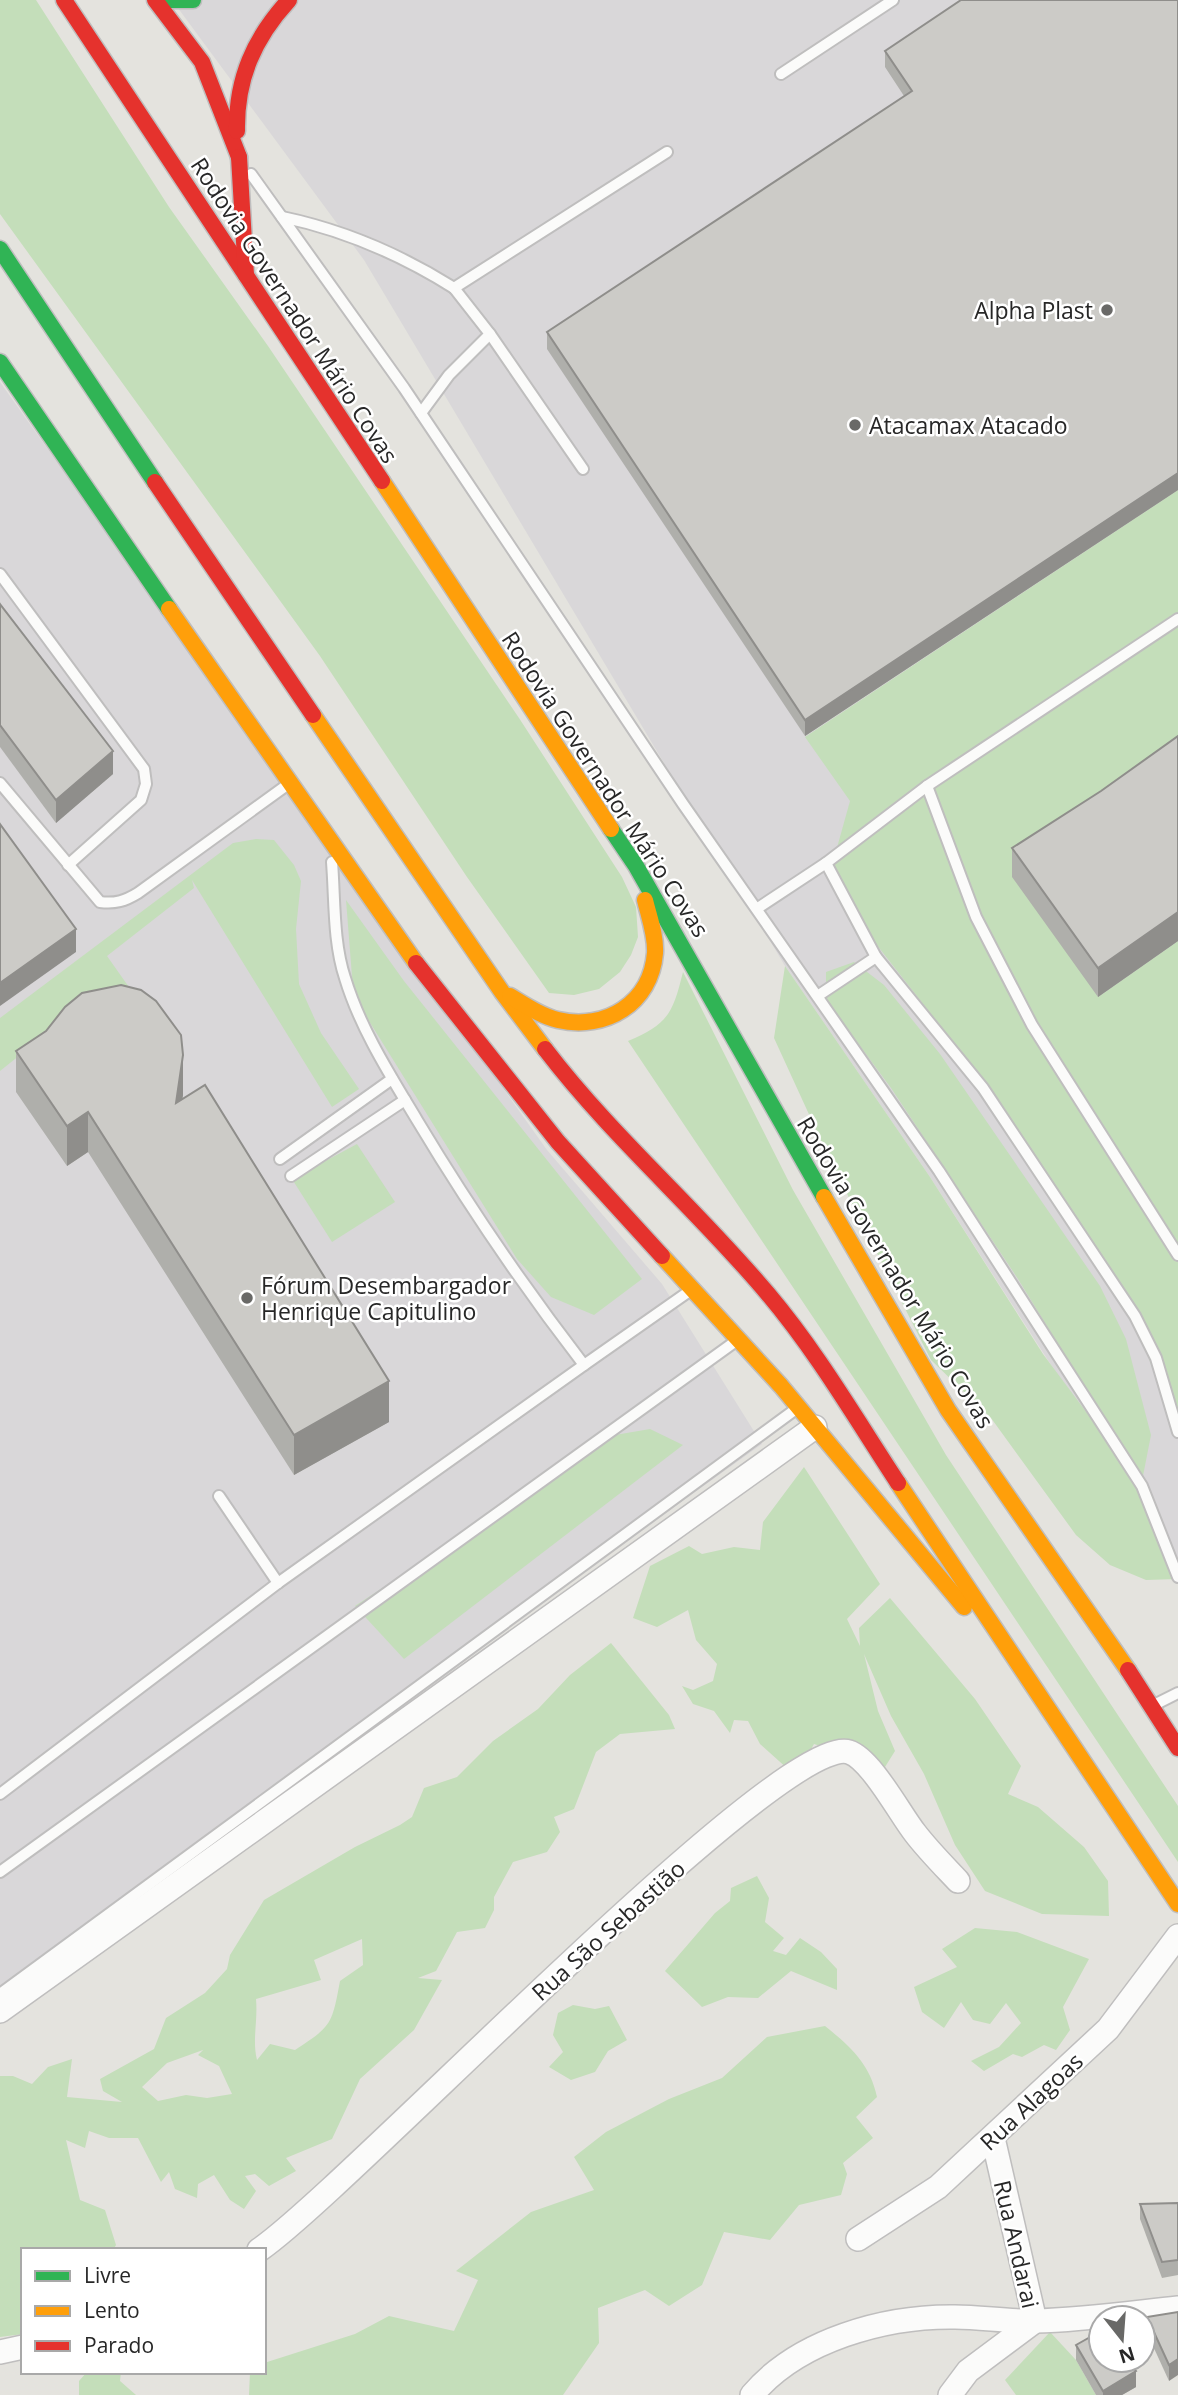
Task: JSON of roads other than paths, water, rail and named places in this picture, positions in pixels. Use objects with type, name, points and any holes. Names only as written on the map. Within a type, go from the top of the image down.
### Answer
[{"type":"main road","name":"Rodovia Governador Mário Covas","points":[[64,0],[636,866],[756,1080],[948,1410],[1152,1705],[1178,1748]]},
{"type":"main road","points":[[155,0],[187,37],[202,62],[239,157]]},
{"type":"main road","points":[[167,0],[193,0]]},
{"type":"main road","points":[[246,277],[236,114],[241,72],[255,41],[289,0]]},
{"type":"main road","points":[[0,249],[214,571],[502,992],[584,1100],[768,1293],[807,1345],[1178,1904]]},
{"type":"main road","points":[[0,362],[331,845],[444,1002],[558,1142],[798,1407],[942,1582],[1013,1653]]},
{"type":"main road","points":[[502,992],[546,1015],[575,1023],[602,1020],[635,1004],[652,974],[655,952],[636,866]]},
{"type":"street","points":[[0,2011],[815,1427]]},
{"type":"street","name":"Rua São Sebastião","points":[[261,2248],[325,2195],[564,1969],[702,1845],[814,1760],[841,1751],[858,1756],[916,1834],[958,1881]]},
{"type":"street","name":"Rua Alagoas","points":[[858,2239],[902,2213],[938,2187],[993,2138],[1108,2029],[1178,1936]]},
{"type":"street","name":"Rua Andarai","points":[[950,2395],[968,2371],[1035,2321],[993,2138]]},
{"type":"street","points":[[752,2395],[762,2383],[802,2355],[842,2337],[881,2325],[953,2317],[1035,2321],[1178,2308]]},
{"type":"street","points":[[0,2352],[21,2347]]},
{"type":"lane","points":[[781,74],[893,0]]},
{"type":"lane","points":[[454,288],[667,152]]},
{"type":"lane","points":[[239,157],[421,413],[683,804],[819,995],[939,1171],[1142,1486],[1178,1577]]},
{"type":"lane","points":[[282,217],[330,227],[418,265],[454,288],[490,334],[583,469]]},
{"type":"lane","points":[[421,413],[449,375],[490,334]]},
{"type":"lane","points":[[0,574],[144,769],[145,784],[141,800],[68,864]]},
{"type":"lane","points":[[758,908],[826,863],[927,786],[1178,619]]},
{"type":"lane","points":[[0,783],[100,902],[127,901],[289,784]]},
{"type":"lane","points":[[927,786],[976,917],[1032,1025],[1178,1255]]},
{"type":"lane","points":[[331,845],[344,975],[352,997],[393,1079],[458,1189],[545,1315],[584,1365]]},
{"type":"lane","points":[[826,863],[876,957],[983,1088],[1128,1305],[1156,1358],[1178,1432]]},
{"type":"lane","points":[[819,995],[876,957]]},
{"type":"lane","points":[[280,1159],[393,1079]]},
{"type":"lane","points":[[291,1176],[405,1100]]},
{"type":"lane","points":[[342,1116],[354,1134]]},
{"type":"lane","points":[[0,1794],[278,1583],[692,1289]]},
{"type":"lane","points":[[0,1872],[738,1339]]},
{"type":"lane","points":[[0,1994],[798,1407]]},
{"type":"lane","points":[[219,1496],[278,1583]]},
{"type":"lane","points":[[1152,1705],[1178,1693]]},
{"type":"place","name":"Alpha Plast","points":[[1107,310]]},
{"type":"place","name":"Atacamax Atacado","points":[[855,425]]},
{"type":"place","name":"Fórum Desembargador Henrique Capitulino","points":[[247,1298]]}]
